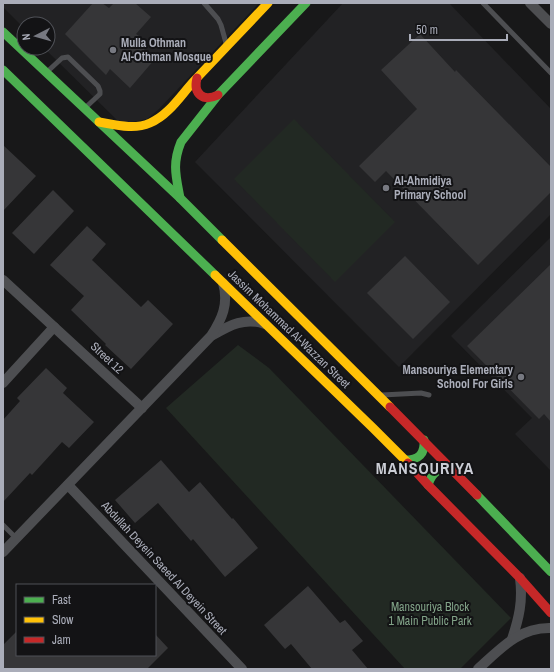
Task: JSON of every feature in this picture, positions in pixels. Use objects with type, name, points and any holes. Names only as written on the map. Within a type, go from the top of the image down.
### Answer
[{"type":"street","points":[[98,122],[125,127],[142,126],[158,119],[165,114],[268,3]]},
{"type":"street","points":[[180,198],[175,170],[175,160],[177,150],[181,142],[218,95],[306,3]]},
{"type":"street","points":[[530,3],[551,24]]},
{"type":"street","name":"Jassim Mohammad Al-Wazzan Street","points":[[3,32],[180,198],[424,440],[551,572]]},
{"type":"street","name":"Jassim Mohammad Al-Wazzan Street","points":[[3,70],[405,460],[520,578],[551,613]]},
{"type":"street","points":[[197,78],[195,86],[202,97],[213,98],[218,95]]},
{"type":"street","name":"Street 12","points":[[3,280],[142,408]]},
{"type":"street","points":[[3,552],[211,336],[219,323],[225,303],[225,290],[222,281]]},
{"type":"street","points":[[211,336],[228,326],[239,323],[251,321],[267,325]]},
{"type":"street","points":[[3,383],[54,327]]},
{"type":"street","points":[[405,460],[414,460],[422,454],[425,445],[424,440]]},
{"type":"street","points":[[428,485],[431,476],[435,472],[444,469],[453,470]]},
{"type":"street","name":"Abdullah Deyein Saeed Al Deyein Street","points":[[68,485],[242,669]]},
{"type":"street","points":[[512,639],[520,612],[522,595],[520,578]]},
{"type":"street","points":[[478,669],[512,639],[536,629],[551,628]]},
{"type":"lane","points":[[204,3],[218,19],[227,46]]},
{"type":"lane","points":[[483,3],[551,74]]},
{"type":"lane","points":[[46,73],[62,58],[70,59],[100,88],[100,94],[85,109]]},
{"type":"lane","points":[[380,396],[421,393],[429,395]]},
{"type":"lane","points":[[3,525],[16,538]]},
{"type":"shaded area","points":[[3,3],[259,3],[159,109],[147,119],[121,124],[52,56],[56,56],[56,16],[16,16],[16,20],[3,7]]},
{"type":"shaded area","name":"Al-Ahmidiya Primary School","points":[[343,3],[449,3],[551,109],[551,214],[399,367],[195,162]]},
{"type":"shaded area","name":"Mansouriya Elementary School For Girls","points":[[551,237],[551,471],[515,434],[532,418],[451,336]]},
{"type":"green space","points":[[294,119],[395,222],[335,282],[234,179]]},
{"type":"green space","name":"Mansouriya Block 1 Main Public Park","points":[[238,345],[269,368],[511,618],[460,669],[405,669],[166,408]]},
{"type":"building","name":"Mulla Othman Al-Othman Mosque","points":[[93,3],[102,3],[109,8],[114,3],[135,3],[151,17],[136,34],[139,36],[135,41],[155,59],[130,88],[110,69],[106,75],[65,34]]},
{"type":"building","points":[[420,34],[455,72],[456,70],[551,167],[551,192],[478,265],[386,171],[375,182],[359,166],[417,109],[381,70]]},
{"type":"building","points":[[3,145],[36,176],[3,211]]},
{"type":"building","points":[[53,190],[74,211],[34,254],[12,233]]},
{"type":"building","points":[[87,226],[106,244],[92,260],[141,307],[148,300],[173,324],[131,369],[71,310],[84,296],[50,265]]},
{"type":"building","points":[[405,256],[450,302],[413,339],[367,293]]},
{"type":"building","name":"Mansouriya Elementary School For Girls","points":[[551,264],[551,422],[544,414],[539,419],[467,346]]},
{"type":"building","points":[[46,368],[67,388],[63,393],[94,422],[69,448],[62,442],[32,475],[30,473],[3,502],[3,420],[20,401],[17,398]]},
{"type":"building","points":[[161,460],[189,492],[200,482],[258,548],[225,577],[193,539],[191,541],[158,503],[135,523],[115,500]]},
{"type":"building","points":[[308,586],[340,623],[345,620],[363,641],[352,650],[368,669],[312,669],[291,644],[285,649],[264,625]]},
{"type":"building","points":[[16,632],[16,656],[156,656],[156,635],[168,648],[147,669],[3,669],[3,645]]},
{"type":"traffic: fast","points":[[180,198],[176,176],[176,157],[181,142],[218,95],[306,3]]},
{"type":"traffic: fast","points":[[3,32],[180,198],[222,240]]},
{"type":"traffic: fast","points":[[3,70],[215,275]]},
{"type":"traffic: fast","points":[[405,460],[414,459],[420,455],[423,449],[424,440]]},
{"type":"traffic: fast","points":[[428,485],[434,474],[440,470],[453,470]]},
{"type":"traffic: fast","points":[[477,495],[551,572]]},
{"type":"traffic: slow","points":[[99,122],[131,127],[150,123],[163,115],[268,3]]},
{"type":"traffic: slow","points":[[222,240],[390,407]]},
{"type":"traffic: slow","points":[[215,275],[408,463]]},
{"type":"traffic: jam","points":[[197,78],[196,88],[200,95],[208,98],[218,95]]},
{"type":"traffic: jam","points":[[390,407],[477,495]]},
{"type":"traffic: jam","points":[[408,463],[520,578],[551,613]]},
{"type":"place","name":"Mulla Othman Al-Othman Mosque","points":[[113,50]]},
{"type":"place","name":"Al-Ahmidiya Primary School","points":[[386,188]]},
{"type":"place","name":"Mansouriya Elementary School For Girls","points":[[521,377]]},
{"type":"district","name":"MANSOURIYA","points":[[425,468]]}]
